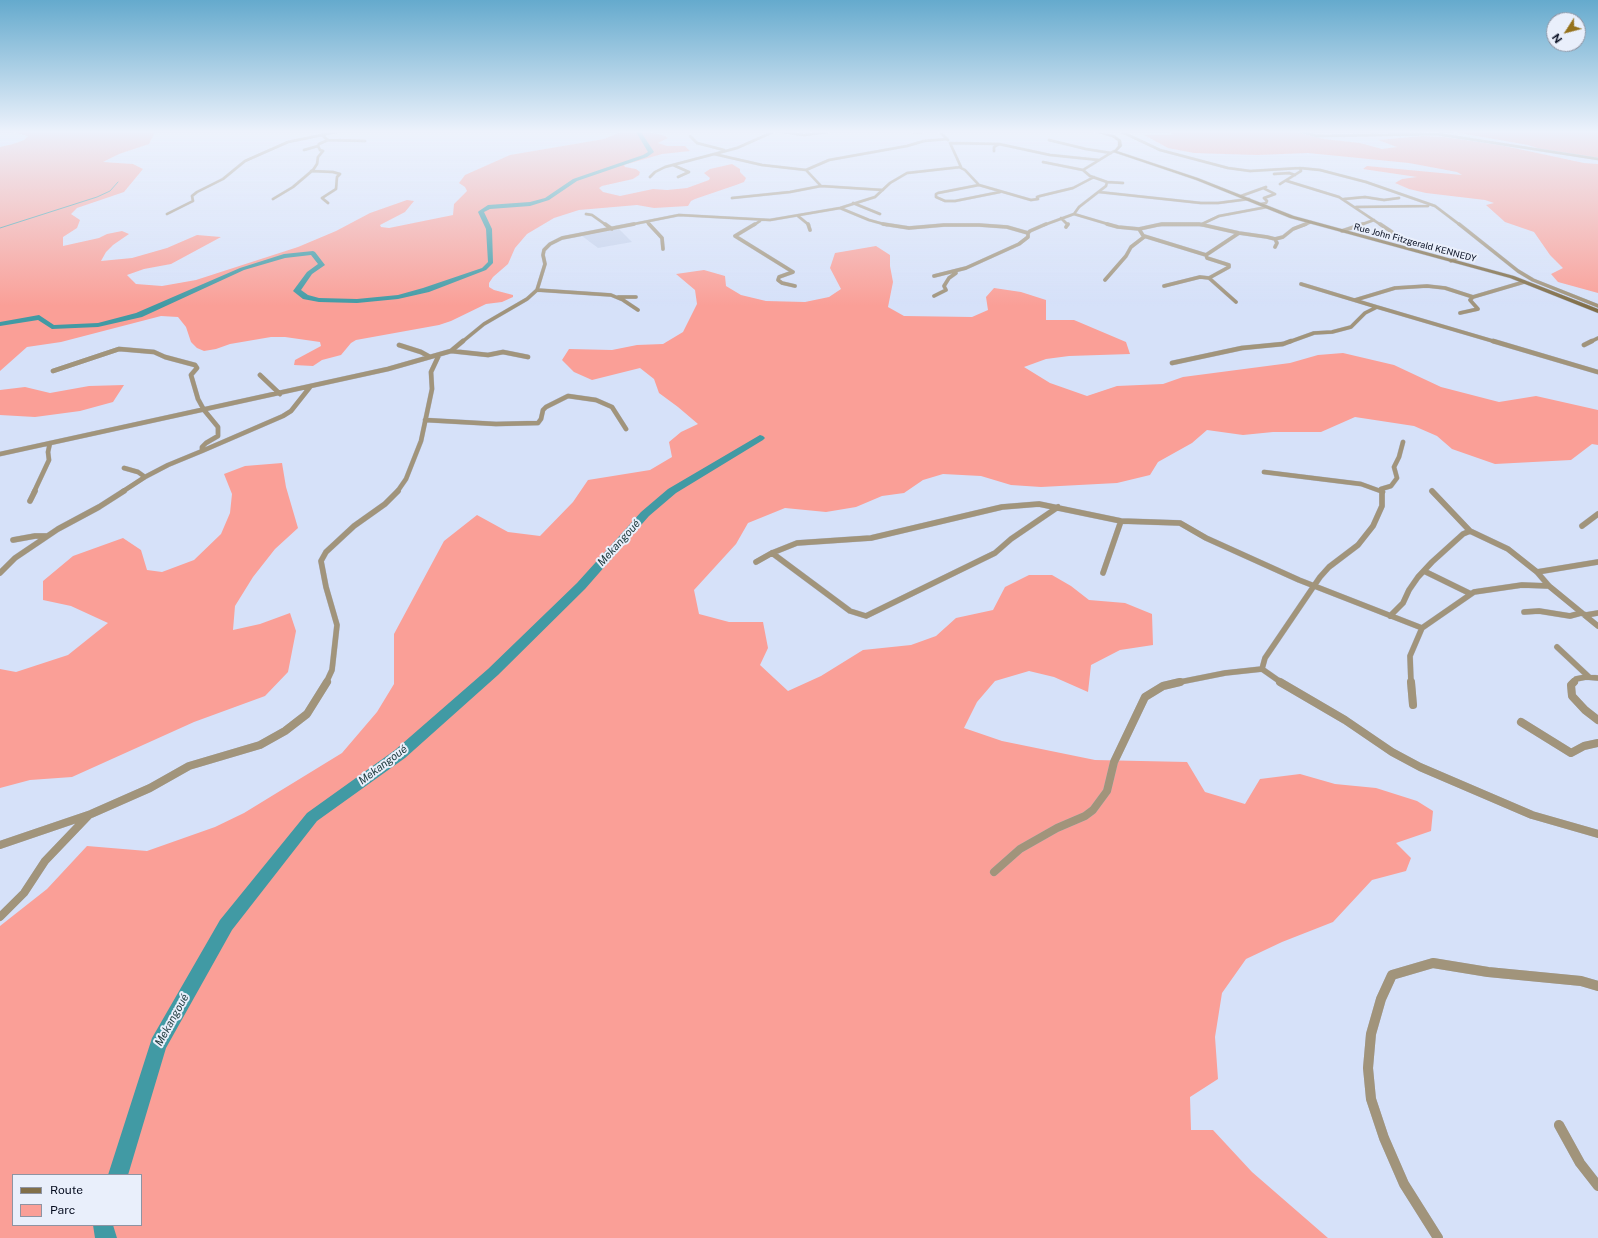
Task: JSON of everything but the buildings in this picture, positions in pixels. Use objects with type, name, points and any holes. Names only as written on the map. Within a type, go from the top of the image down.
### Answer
[{"type":"street","points":[[167,214],[190,203],[193,200],[192,196],[201,190]]},
{"type":"street","points":[[273,199],[288,190]]},
{"type":"street","points":[[328,202],[322,198],[335,190]]},
{"type":"street","points":[[732,198],[802,190]]},
{"type":"street","points":[[0,454],[280,394],[451,351],[484,324],[521,302],[537,290],[544,266],[543,252],[550,244],[573,235],[612,229],[679,215],[760,220],[798,216],[840,208],[875,197],[883,190]]},
{"type":"street","points":[[955,190],[938,193],[936,194],[936,197],[945,201],[955,201],[1002,192]]},
{"type":"street","points":[[995,190],[1031,200],[1036,200],[1040,196],[1057,193],[1064,190]]},
{"type":"street","points":[[1074,214],[1079,207],[1102,190]]},
{"type":"street","name":"Rue John Fitzgerald KENNEDY","points":[[1223,190],[1311,222],[1524,282],[1598,311]]},
{"type":"street","points":[[1241,196],[1259,190]]},
{"type":"street","points":[[1261,204],[1266,203],[1267,201],[1264,198],[1275,194],[1267,190]]},
{"type":"street","points":[[1315,190],[1344,199],[1392,232]]},
{"type":"street","points":[[1385,190],[1435,206],[1506,260],[1518,271],[1533,280],[1598,306]]},
{"type":"street","points":[[1100,192],[1218,203],[1249,199]]},
{"type":"street","points":[[1344,199],[1364,197],[1381,200],[1400,198]]},
{"type":"street","points":[[853,203],[880,214]]},
{"type":"street","points":[[1355,207],[1428,206]]},
{"type":"street","points":[[1202,224],[1219,216],[1267,207]]},
{"type":"street","points":[[840,208],[874,222],[891,226],[909,228],[950,225],[998,226],[1028,233],[1042,225],[1074,214],[1118,227],[1139,229],[1168,224],[1202,224],[1239,233],[1259,235],[1275,239],[1283,237],[1293,229],[1311,222]]},
{"type":"street","points":[[586,214],[592,215],[612,229]]},
{"type":"street","points":[[798,216],[809,225],[810,230]]},
{"type":"street","points":[[1061,218],[1068,224],[1066,227]]},
{"type":"street","points":[[760,220],[735,236],[793,272],[779,277],[778,280],[782,283],[795,286]]},
{"type":"street","points":[[1342,231],[1374,220]]},
{"type":"street","points":[[647,222],[662,238],[663,249]]},
{"type":"street","points":[[1139,229],[1144,236],[1206,254],[1214,251],[1239,233]]},
{"type":"street","points":[[934,276],[973,266],[1019,244],[1028,237],[1028,233]]},
{"type":"street","points":[[1105,280],[1126,256],[1131,247],[1144,236]]},
{"type":"street","points":[[1275,239],[1277,243],[1275,247]]},
{"type":"street","points":[[1164,286],[1200,277],[1208,278],[1218,274],[1230,266],[1207,258],[1206,254]]},
{"type":"street","points":[[1451,261],[1466,254]]},
{"type":"street","points":[[934,296],[946,290],[944,286],[949,278],[958,271]]},
{"type":"street","points":[[1208,278],[1236,302]]},
{"type":"street","points":[[1301,284],[1349,300],[1355,300],[1395,288],[1427,286],[1445,288],[1472,297],[1524,282]]},
{"type":"street","points":[[537,290],[616,297],[636,296]]},
{"type":"street","points":[[616,297],[638,310]]},
{"type":"street","points":[[1460,313],[1478,309],[1470,300],[1472,297]]},
{"type":"street","points":[[1355,300],[1598,372]]},
{"type":"street","points":[[1172,363],[1242,348],[1283,344],[1314,333],[1332,332],[1350,327],[1358,322],[1365,313],[1377,307]]},
{"type":"street","points":[[1584,345],[1598,338]]},
{"type":"street","points":[[399,346],[430,356]]},
{"type":"street","points":[[53,371],[119,349],[154,352],[165,357],[195,365],[197,368],[191,375],[198,399],[204,410],[218,427],[218,436],[206,443],[202,447],[202,451]]},
{"type":"street","points":[[451,351],[488,355],[503,352],[528,357]]},
{"type":"street","points":[[0,845],[90,814],[150,788],[189,766],[260,744],[285,732],[307,714],[323,691],[328,680],[332,670],[336,644],[337,625],[326,587],[321,561],[326,552],[354,526],[385,504],[396,493],[406,478],[421,441],[432,390],[431,372],[439,355]]},
{"type":"street","points":[[260,375],[280,394]]},
{"type":"street","points":[[0,573],[15,558],[47,536],[98,507],[145,477],[168,465],[208,450],[292,411],[310,387]]},
{"type":"street","points":[[425,420],[496,424],[538,423],[541,419],[543,410],[546,407],[568,396],[596,400],[612,406],[626,428]]},
{"type":"street","points":[[1264,472],[1361,484],[1381,489],[1391,486],[1397,478],[1394,467],[1399,457],[1403,442]]},
{"type":"street","points":[[30,501],[49,460],[48,452],[50,443]]},
{"type":"street","points":[[124,468],[138,472],[145,477]]},
{"type":"street","points":[[1262,669],[1265,658],[1313,586],[1329,567],[1358,545],[1374,526],[1382,506],[1381,500],[1383,491],[1381,489]]},
{"type":"street","points":[[1432,491],[1470,531],[1508,549],[1537,572],[1549,586],[1586,614],[1598,626]]},
{"type":"street","points":[[756,562],[772,553],[797,543],[871,538],[949,521],[1002,507],[1038,504],[1121,521],[1180,523],[1206,538],[1313,586],[1422,628]]},
{"type":"street","points":[[772,553],[850,611],[866,616],[995,553],[1016,535],[1058,507]]},
{"type":"street","points":[[1582,526],[1598,514]]},
{"type":"street","points":[[1103,573],[1121,521]]},
{"type":"street","points":[[1390,616],[1403,603],[1409,590],[1424,570],[1463,534],[1470,531]]},
{"type":"street","points":[[13,540],[35,536],[47,536]]},
{"type":"street","points":[[1537,572],[1598,562]]},
{"type":"street","points":[[1424,570],[1471,594]]},
{"type":"street","points":[[1413,705],[1410,656],[1422,628],[1471,594],[1522,585],[1549,586]]},
{"type":"street","points":[[1524,612],[1539,611],[1566,615],[1598,613]]},
{"type":"street","points":[[1557,647],[1589,677]]},
{"type":"street","points":[[994,872],[1020,849],[1057,828],[1085,816],[1093,810],[1107,791],[1114,762],[1145,697],[1163,686],[1174,683],[1225,673],[1262,669],[1279,681],[1345,720],[1392,752],[1420,767],[1532,815],[1598,834]]},
{"type":"street","points":[[1598,678],[1589,677],[1576,679],[1571,685],[1572,696],[1598,720]]},
{"type":"street","points":[[1521,722],[1570,753],[1584,746],[1598,743]]},
{"type":"street","points":[[0,917],[24,893],[45,861],[90,814]]},
{"type":"street","points":[[1438,1238],[1404,1184],[1384,1138],[1371,1100],[1368,1068],[1371,1034],[1381,999],[1392,975],[1433,963],[1488,972],[1581,981],[1598,986]]},
{"type":"street","points":[[1559,1125],[1580,1163],[1598,1186]]},
{"type":"shaded area","points":[[619,229],[632,242],[598,248],[582,236]]},
{"type":"green space","points":[[0,190],[126,190],[124,192],[77,208],[71,214],[80,220],[77,228],[63,237],[63,246],[122,231],[129,234],[113,245],[106,252],[101,261],[132,258],[167,248],[197,235],[221,237],[171,264],[144,269],[127,275],[136,284],[162,286],[196,280],[298,247],[336,231],[370,213],[407,200],[414,201],[405,212],[380,225],[381,227],[389,228],[453,215],[454,204],[467,191],[466,190],[601,190],[603,192],[620,196],[649,190],[722,190],[695,199],[691,201],[688,206],[654,208],[637,205],[579,210],[554,218],[527,234],[515,248],[508,264],[493,277],[489,283],[489,287],[494,290],[513,295],[513,297],[502,302],[486,304],[451,321],[439,325],[356,340],[351,343],[341,355],[322,360],[313,366],[294,365],[295,360],[321,346],[320,342],[285,337],[271,337],[230,344],[204,351],[197,348],[191,342],[186,327],[178,317],[161,316],[61,342],[27,347],[0,371]]},
{"type":"green space","points":[[1412,190],[1598,190],[1598,293],[1558,282],[1551,274],[1563,268],[1550,255],[1534,232],[1505,222],[1486,205],[1494,203],[1485,200],[1426,193]]},
{"type":"green space","points":[[876,246],[890,255],[890,266],[893,282],[888,307],[904,316],[972,317],[988,310],[986,297],[994,288],[1021,292],[1046,300],[1046,320],[1074,320],[1126,342],[1130,354],[1069,356],[1046,359],[1024,367],[1050,383],[1087,396],[1117,386],[1163,384],[1183,377],[1290,363],[1318,355],[1343,353],[1394,365],[1441,387],[1499,402],[1536,396],[1598,410],[1598,445],[1592,444],[1571,460],[1495,464],[1452,449],[1437,436],[1414,426],[1355,417],[1321,432],[1273,432],[1243,435],[1207,430],[1192,443],[1158,462],[1150,475],[1117,483],[1041,487],[1011,485],[981,476],[943,474],[923,480],[904,493],[882,496],[856,507],[826,512],[785,508],[748,523],[736,544],[694,590],[699,614],[729,622],[763,622],[768,648],[760,665],[788,691],[821,676],[863,650],[911,645],[936,636],[956,618],[993,610],[1005,587],[1029,575],[1052,575],[1071,586],[1089,600],[1125,603],[1152,614],[1153,645],[1120,650],[1091,665],[1088,692],[1054,677],[1029,671],[995,681],[977,702],[964,728],[1002,741],[1095,760],[1187,762],[1205,792],[1245,804],[1260,779],[1300,774],[1335,784],[1376,788],[1417,801],[1433,811],[1431,831],[1396,843],[1411,858],[1406,871],[1372,880],[1333,922],[1282,942],[1246,959],[1222,993],[1215,1037],[1218,1079],[1190,1097],[1191,1130],[1213,1130],[1252,1172],[1328,1238],[0,1238],[0,926],[47,889],[87,846],[147,851],[215,827],[244,813],[342,753],[377,712],[394,684],[394,634],[444,541],[477,515],[508,532],[540,536],[573,502],[588,480],[650,470],[672,457],[669,442],[681,432],[698,424],[659,393],[654,379],[640,368],[592,380],[574,372],[562,360],[569,349],[612,350],[637,345],[663,344],[683,332],[697,304],[695,290],[676,274],[704,270],[725,276],[726,286],[741,295],[766,301],[805,302],[829,297],[841,289],[830,268],[835,253]]},
{"type":"green space","points":[[124,385],[113,402],[80,411],[35,417],[0,415],[0,390],[25,387],[50,393],[89,386]]},
{"type":"green space","points":[[282,463],[286,487],[298,528],[275,549],[253,577],[235,606],[233,630],[260,624],[290,613],[296,631],[288,672],[265,696],[194,722],[72,777],[30,780],[0,788],[0,669],[16,672],[68,655],[108,623],[71,606],[43,600],[43,581],[73,556],[123,538],[141,550],[147,570],[162,572],[194,560],[221,534],[230,513],[232,494],[224,474],[245,466]]},
{"type":"waterway","points":[[0,228],[97,197],[111,190]]},
{"type":"waterway","points":[[0,324],[39,317],[52,327],[98,325],[139,315],[242,269],[284,256],[313,253],[322,265],[309,273],[297,291],[306,297],[319,300],[357,301],[398,297],[426,290],[484,269],[491,262],[489,229],[481,212],[488,207],[530,204],[547,199],[561,190]]},
{"type":"waterway","name":"Mekangoué","points":[[118,1174],[158,1044],[226,925],[312,817],[400,754],[493,672],[581,586],[645,514],[672,491],[760,438]]},
{"type":"waterway","name":"Mekangoué","points":[[103,1226],[106,1238]]}]
